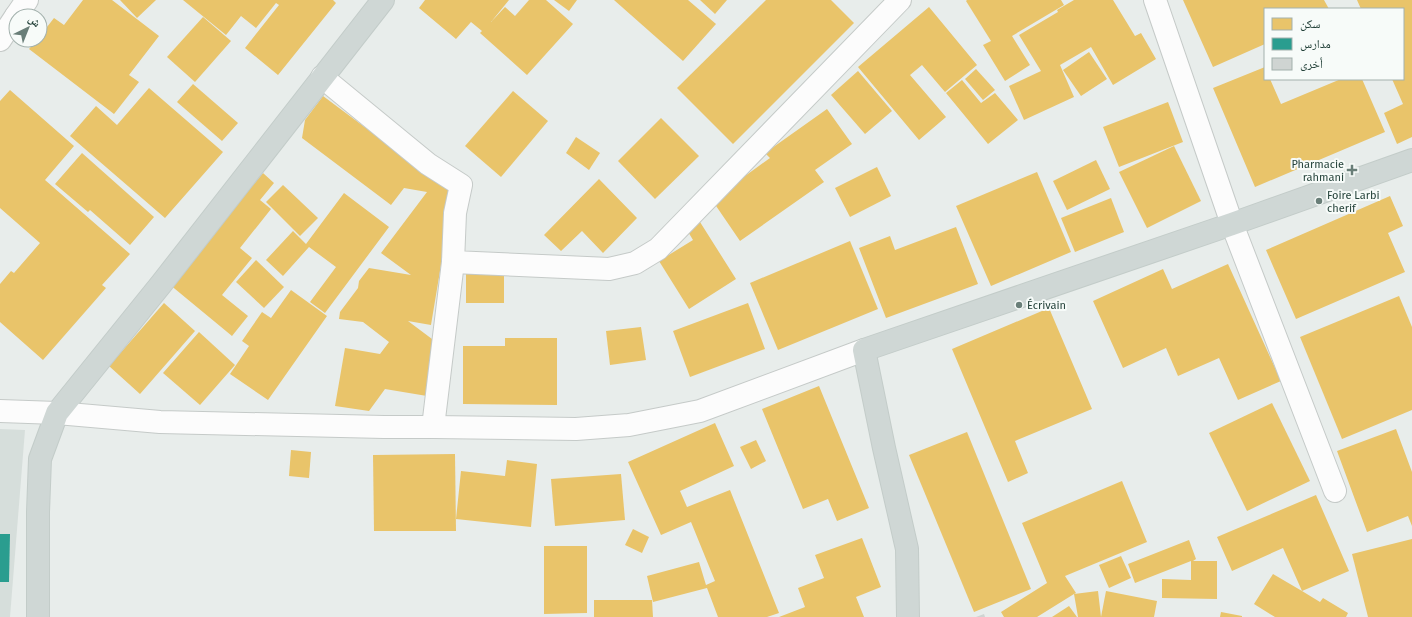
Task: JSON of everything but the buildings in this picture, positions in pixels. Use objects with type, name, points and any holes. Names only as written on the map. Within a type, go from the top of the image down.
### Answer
[{"type":"main road","points":[[38,617],[38,512],[40,459],[57,413],[162,283],[383,0]]},
{"type":"main road","points":[[908,617],[907,549],[864,350],[1232,224],[1412,160]]},
{"type":"street","points":[[453,262],[609,269],[634,263],[658,250],[900,0]]},
{"type":"street","points":[[1155,0],[1232,224],[1335,491]]},
{"type":"street","points":[[0,40],[8,28]]},
{"type":"street","points":[[322,77],[428,164],[461,185],[455,213],[453,262],[433,427]]},
{"type":"street","points":[[0,411],[57,413],[160,422],[384,427],[576,429],[629,425],[700,411],[864,350]]},
{"type":"shaded area","points":[[0,429],[25,430],[10,617],[0,617]]},
{"type":"place","name":"Pharmacie rahmani","points":[[1352,170]]},
{"type":"place","name":"Foire Larbi cherif","points":[[1319,201]]},
{"type":"place","name":"Écrivain","points":[[1019,305]]}]
